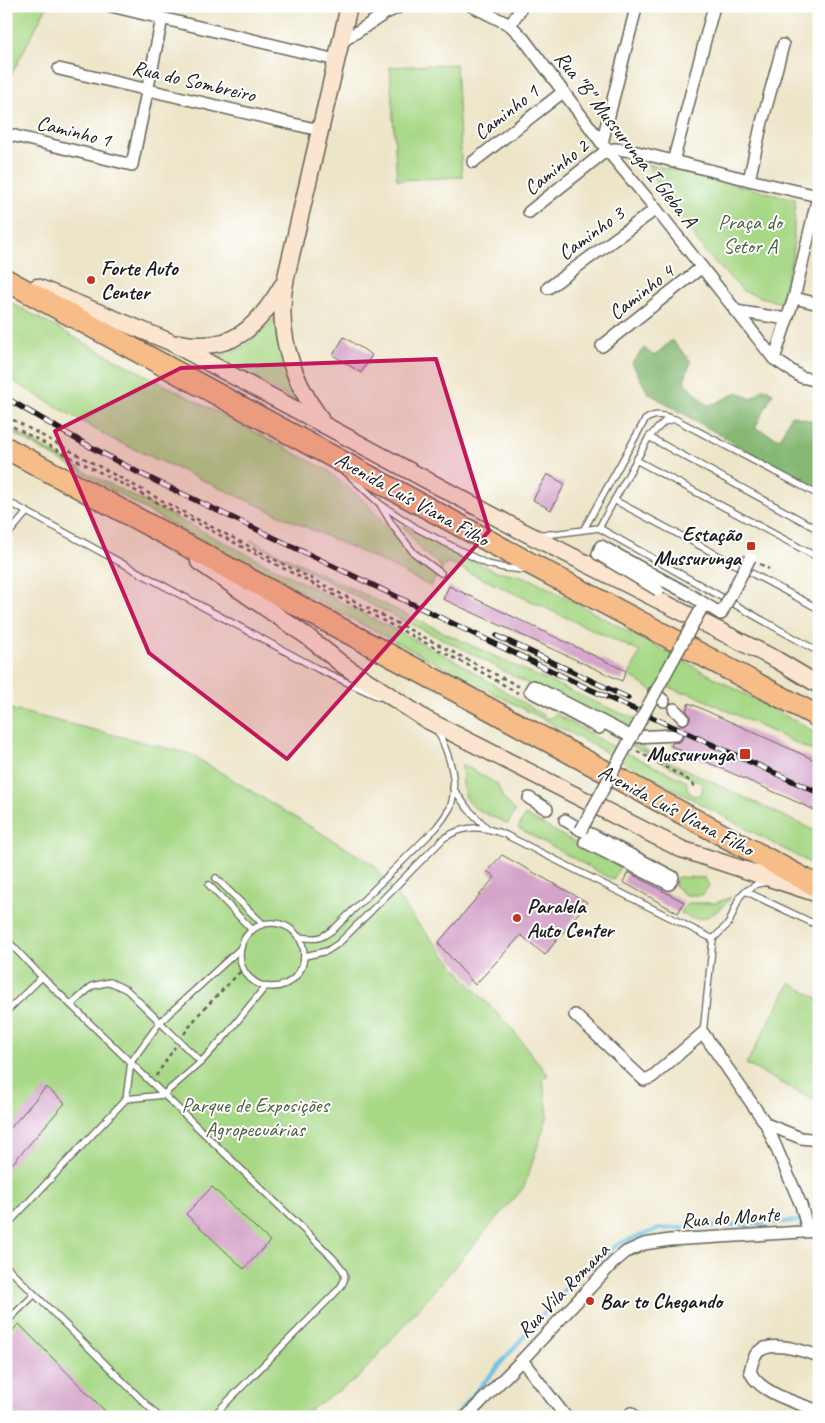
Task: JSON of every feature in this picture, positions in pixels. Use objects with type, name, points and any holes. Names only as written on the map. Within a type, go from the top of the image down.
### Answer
[{"type":"highway","name":"Avenida Luís Viana Filho","points":[[6,280],[544,571],[819,717]]},
{"type":"highway","name":"Avenida Luís Viana Filho","points":[[6,448],[819,887]]},
{"type":"main road","points":[[322,422],[300,388],[290,360],[283,332],[282,308],[285,282],[349,6]]},
{"type":"main road","name":"Avenida Luís Viana Filho","points":[[6,275],[168,341],[322,422],[516,528],[777,660],[819,684]]},
{"type":"main road","points":[[168,341],[194,346],[214,345],[232,339],[251,328],[268,310],[285,282]]},
{"type":"main road","name":"Avenida Luís Viana Filho","points":[[138,519],[308,637],[343,665],[429,720],[681,849],[780,880],[819,895]]},
{"type":"street","points":[[110,6],[336,60]]},
{"type":"street","points":[[340,43],[401,6]]},
{"type":"street","name":"Rua \"B\" Mussurunga I Gleba A","points":[[472,6],[510,25],[523,38],[604,147],[656,209],[774,359],[801,377],[819,381]]},
{"type":"street","points":[[510,25],[520,10],[519,6]]},
{"type":"street","points":[[673,162],[714,6]]},
{"type":"street","points":[[635,12],[604,147],[624,149],[749,180],[818,194],[815,228],[774,359]]},
{"type":"street","points":[[148,90],[162,19]]},
{"type":"street","points":[[749,180],[761,126],[783,45]]},
{"type":"street","name":"Rua do Sombreiro","points":[[60,69],[319,130]]},
{"type":"street","name":"Caminho 1","points":[[7,134],[132,165],[148,90]]},
{"type":"street","name":"Caminho 1","points":[[473,162],[563,92]]},
{"type":"street","name":"Caminho 2","points":[[529,212],[604,147]]},
{"type":"street","name":"Caminho 3","points":[[548,288],[656,209]]},
{"type":"street","name":"Caminho 4","points":[[602,346],[702,267]]},
{"type":"street","points":[[794,298],[819,304]]},
{"type":"street","points":[[735,310],[787,319]]},
{"type":"street","points":[[605,554],[660,587],[658,590],[598,554],[601,546],[721,614],[750,558],[754,561]]},
{"type":"street","points":[[583,836],[632,742],[654,692],[704,604]]},
{"type":"street","points":[[556,701],[601,724],[599,728],[530,691],[533,686],[632,742],[676,736]]},
{"type":"street","points":[[654,692],[664,701]]},
{"type":"street","points":[[674,709],[683,718]]},
{"type":"street","points":[[529,798],[547,809]]},
{"type":"street","points":[[564,820],[583,836],[670,884],[673,877],[583,836]]},
{"type":"street","points":[[575,1015],[644,1080],[652,1077],[704,1033],[766,1124],[811,1228]]},
{"type":"street","points":[[766,1124],[801,1138],[819,1140]]},
{"type":"street","name":"Rua do Monte","points":[[644,1244],[670,1240],[811,1228]]},
{"type":"street","name":"Rua Vila Romana","points":[[566,1417],[522,1360],[613,1263],[626,1252],[644,1244]]},
{"type":"street","points":[[819,1356],[774,1346],[765,1347],[754,1356],[750,1371],[756,1381],[772,1392],[819,1411]]},
{"type":"street","points":[[466,1417],[522,1360]]},
{"type":"lane","points":[[584,529],[645,420],[652,416],[661,415],[675,419],[819,495]]},
{"type":"lane","points":[[599,528],[649,437],[664,422],[675,419]]},
{"type":"lane","points":[[649,437],[819,530]]},
{"type":"lane","points":[[325,452],[380,504],[418,530],[487,564],[506,568],[544,571]]},
{"type":"lane","points":[[636,460],[819,558]]},
{"type":"lane","points":[[614,500],[819,609]]},
{"type":"lane","points":[[380,504],[393,526],[414,553],[441,573]]},
{"type":"lane","points":[[14,505],[318,669],[429,720],[443,744],[453,773],[450,807],[436,828],[335,928],[323,937],[314,939],[299,936]]},
{"type":"lane","points":[[6,537],[27,512]]},
{"type":"lane","points":[[393,526],[393,521],[400,517]]},
{"type":"lane","points":[[516,528],[538,534],[599,528],[819,652]]},
{"type":"lane","points":[[453,788],[468,809],[488,829]]},
{"type":"lane","points":[[305,956],[327,950],[339,943],[444,838],[459,830],[472,828],[488,829],[524,844],[713,939]]},
{"type":"lane","points":[[216,878],[263,924]]},
{"type":"lane","points":[[704,1033],[713,939],[729,924],[739,898],[745,891],[756,884],[780,880]]},
{"type":"lane","points":[[209,885],[252,930]]},
{"type":"lane","points":[[745,891],[819,926]]},
{"type":"lane","points":[[273,923],[292,929],[299,936],[305,956],[300,973],[293,980],[285,985],[265,987],[248,977],[240,959],[241,948],[245,938],[252,930],[263,924],[273,923]]},
{"type":"lane","points":[[6,939],[42,977],[332,1257],[344,1272],[345,1278],[338,1290],[212,1417]]},
{"type":"lane","points":[[6,1226],[126,1099],[131,1062],[160,1022],[241,948]]},
{"type":"lane","points":[[6,1012],[42,977]]},
{"type":"lane","points":[[71,1004],[92,986],[110,982],[127,990],[200,1062]]},
{"type":"lane","points":[[126,1099],[163,1095],[200,1062],[227,1034],[265,987]]},
{"type":"lane","points":[[6,1266],[159,1417]]},
{"type":"lane","points":[[6,1322],[34,1295]]},
{"type":"path","points":[[6,416],[187,514],[522,688]]},
{"type":"path","points":[[6,423],[474,668],[523,696]]},
{"type":"path","points":[[754,561],[769,569]]},
{"type":"path","points":[[632,742],[696,787]]},
{"type":"path","points":[[152,1084],[178,1042],[199,1014],[243,969]]},
{"type":"highlighted area","points":[[436,359],[489,531],[287,759],[149,653],[55,431],[181,368]]},
{"type":"green space","points":[[6,6],[47,6],[6,85]]},
{"type":"green space","points":[[789,6],[819,6],[819,18],[791,7]]},
{"type":"green space","points":[[456,64],[462,177],[397,180],[390,67]]},
{"type":"green space","name":"Praça do Setor A","points":[[648,164],[795,199],[793,255],[780,303],[743,291],[706,253],[657,185]]},
{"type":"green space","points":[[6,300],[327,470],[363,500],[417,560],[436,575],[442,567],[424,553],[402,525],[495,571],[518,575],[535,581],[819,734],[819,754],[688,692],[682,693],[667,686],[660,696],[629,675],[640,652],[447,562],[430,586],[379,560],[112,439],[6,377]]},
{"type":"green space","points":[[275,318],[289,376],[300,404],[213,355],[232,352],[248,344]]},
{"type":"green space","points":[[672,340],[691,361],[684,381],[707,405],[714,404],[738,392],[751,399],[764,388],[773,393],[755,428],[780,439],[791,415],[819,423],[819,488],[768,463],[648,393],[632,363],[644,348],[654,356]]},
{"type":"green space","points":[[6,426],[82,470],[458,662],[549,719],[556,714],[608,744],[687,782],[687,789],[693,796],[700,795],[703,790],[702,784],[629,744],[528,684],[465,650],[378,608],[250,540],[497,658],[645,722],[639,737],[647,741],[643,749],[819,833],[819,868],[585,741],[176,527],[6,429]]},
{"type":"green space","name":"Parque de Exposições Agropecuárias","points":[[6,708],[190,754],[374,865],[415,920],[473,988],[510,1027],[548,1075],[543,1080],[548,1115],[524,1187],[358,1378],[299,1417],[6,1417]]},
{"type":"green space","points":[[462,764],[497,784],[503,798],[515,811],[508,824],[476,809],[467,799],[463,789]]},
{"type":"green space","points":[[525,815],[620,867],[613,880],[518,828]]},
{"type":"green space","points":[[677,877],[705,878],[709,886],[702,895],[685,895],[674,885]]},
{"type":"green space","points":[[731,897],[714,913],[702,918],[695,919],[681,913],[687,903],[715,903]]},
{"type":"green space","points":[[790,983],[819,999],[819,1103],[746,1064]]},
{"type":"building","points":[[344,337],[372,355],[361,373],[333,355]]},
{"type":"building","points":[[547,474],[565,484],[551,510],[533,500]]},
{"type":"building","points":[[449,586],[626,671],[622,681],[443,599]]},
{"type":"building","name":"Mussurunga","points":[[689,703],[819,762],[819,812],[671,746],[672,743],[680,742],[683,738],[683,731],[679,728],[680,725],[685,725],[690,720],[686,710]]},
{"type":"building","name":"Paralela Auto Center","points":[[502,855],[587,902],[545,955],[521,935],[475,985],[438,943],[495,877],[487,871]]},
{"type":"building","points":[[628,872],[684,902],[678,913],[623,882]]},
{"type":"building","points":[[46,1087],[65,1103],[6,1171],[6,1133]]},
{"type":"building","points":[[212,1187],[270,1241],[244,1269],[186,1214]]},
{"type":"building","points":[[19,1324],[111,1417],[6,1417],[6,1337]]},
{"type":"waterway","points":[[454,1417],[572,1281],[618,1244],[658,1229],[819,1220]]},
{"type":"railway","points":[[6,398],[139,473],[585,687],[819,793]]},
{"type":"railway","points":[[497,636],[628,698]]},
{"type":"place","name":"Forte Auto Center","points":[[91,280]]},
{"type":"place","name":"Estação Mussurunga","points":[[751,546]]},
{"type":"place","name":"Mussurunga","points":[[745,754]]},
{"type":"place","name":"Paralela Auto Center","points":[[517,918]]},
{"type":"place","name":"Bar to Chegando","points":[[590,1301]]}]
